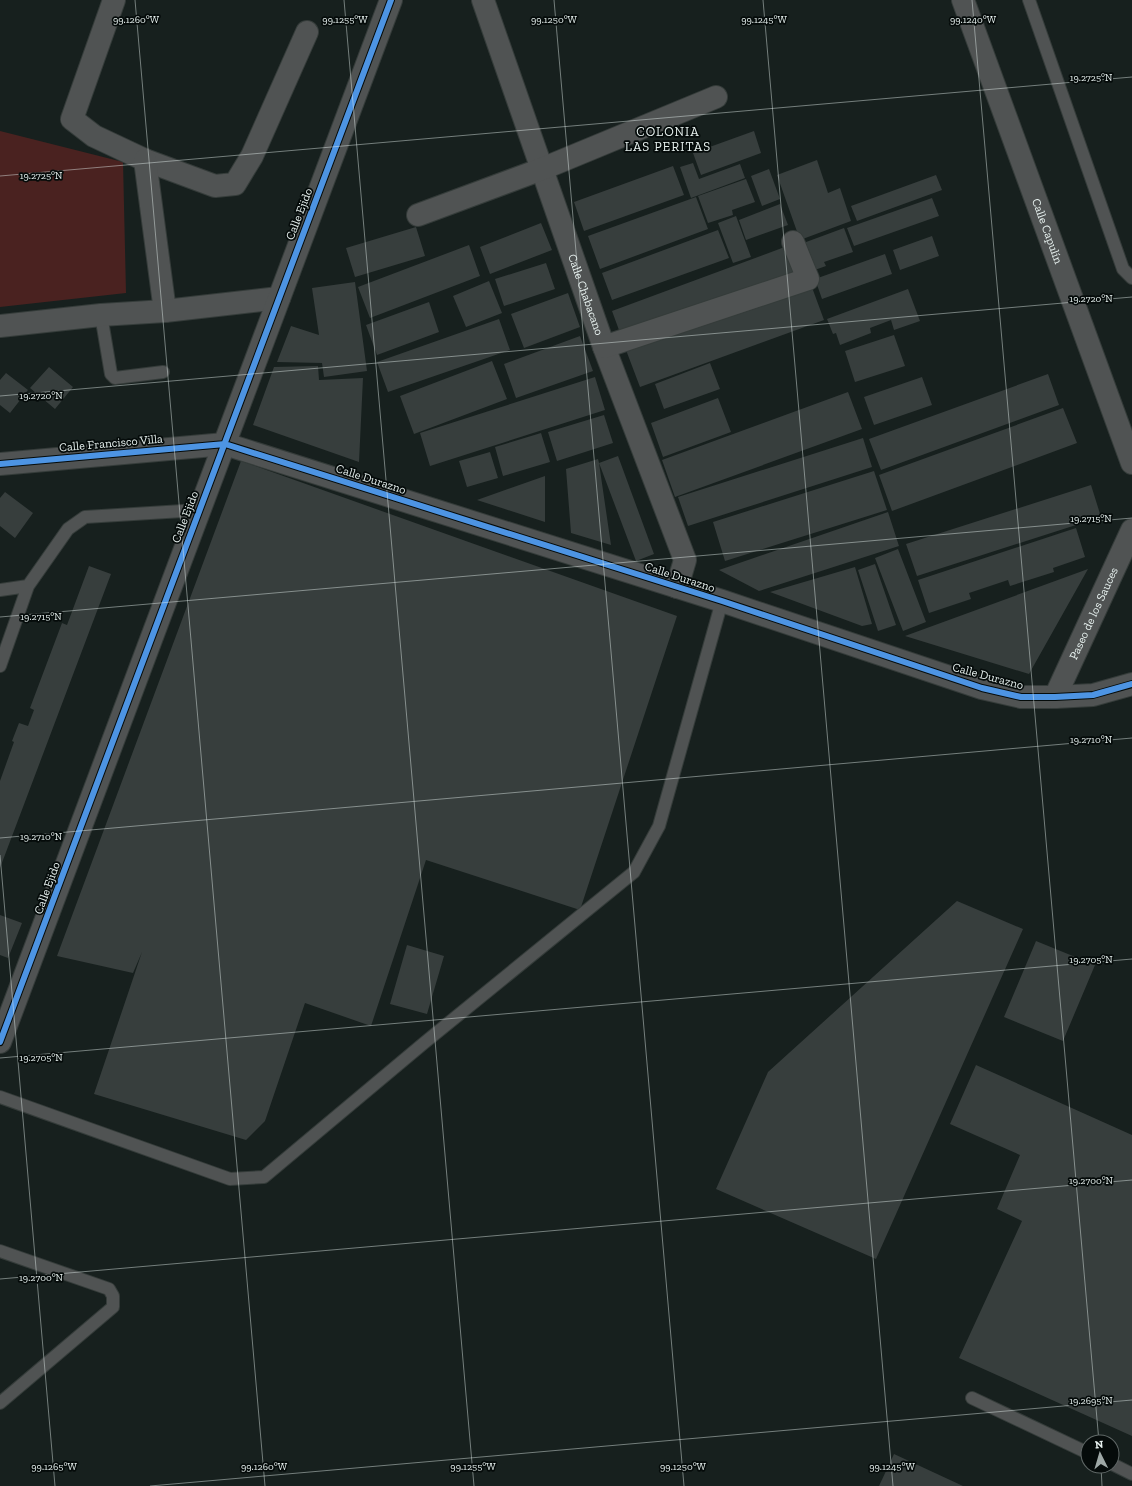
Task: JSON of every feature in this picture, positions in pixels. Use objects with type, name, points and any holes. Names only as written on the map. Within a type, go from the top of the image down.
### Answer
[{"type":"street","points":[[114,0],[72,119],[94,136],[145,160],[215,186],[235,184],[252,156],[307,32]]},
{"type":"street","name":"Calle Ejido","points":[[0,1042],[392,0]]},
{"type":"street","name":"Calle Chabacano","points":[[483,0],[604,347],[685,560],[677,587]]},
{"type":"street","name":"Calle Capulín","points":[[963,0],[1132,463]]},
{"type":"street","points":[[418,215],[542,169],[716,96]]},
{"type":"street","points":[[145,160],[165,311]]},
{"type":"street","points":[[604,347],[808,280],[793,242]]},
{"type":"street","points":[[0,326],[101,315],[165,311],[279,298]]},
{"type":"street","name":"Calle Francisco Villa","points":[[0,464],[225,444]]},
{"type":"street","name":"Calle Durazno","points":[[225,444],[677,587],[982,688],[1021,697],[1055,697],[1093,695],[1132,684]]},
{"type":"street","name":"Paseo de los Sauces","points":[[1055,697],[1132,530]]},
{"type":"lane","points":[[1029,0],[1123,269],[1132,278]]},
{"type":"lane","points":[[101,315],[111,374],[115,378],[163,372]]},
{"type":"lane","points":[[0,666],[28,586],[68,529],[85,517],[199,510]]},
{"type":"lane","points":[[0,590],[28,586]]},
{"type":"lane","points":[[0,1097],[230,1179],[264,1177],[424,1042],[634,872],[659,826],[722,602]]},
{"type":"lane","points":[[0,1251],[109,1288],[113,1296],[113,1307],[0,1403]]},
{"type":"lane","points":[[972,1398],[1080,1449]]},
{"type":"lane","points":[[1120,1468],[1132,1474]]},
{"type":"shaded area","points":[[0,131],[123,162],[126,293],[0,307]]},
{"type":"building","points":[[754,131],[761,153],[701,175],[693,153]]},
{"type":"building","points":[[817,160],[828,193],[840,188],[851,221],[800,240],[777,175]]},
{"type":"building","points":[[693,163],[699,179],[740,164],[745,178],[691,198],[680,167]]},
{"type":"building","points":[[673,166],[684,195],[584,231],[574,202]]},
{"type":"building","points":[[769,169],[780,199],[762,206],[751,176]]},
{"type":"building","points":[[936,175],[942,190],[857,221],[851,206]]},
{"type":"building","points":[[746,179],[755,202],[732,210],[733,215],[708,223],[698,196]]},
{"type":"building","points":[[696,197],[708,229],[600,269],[588,236]]},
{"type":"building","points":[[932,198],[939,216],[854,246],[847,228]]},
{"type":"building","points":[[780,204],[788,225],[746,240],[739,220]]},
{"type":"building","points":[[736,216],[751,257],[733,263],[718,223]]},
{"type":"building","points":[[541,223],[552,250],[490,274],[480,247]]},
{"type":"building","points":[[416,227],[425,256],[355,277],[346,248]]},
{"type":"building","points":[[844,228],[853,252],[824,262],[826,266],[809,272],[798,245]]},
{"type":"building","points":[[718,230],[729,258],[612,300],[602,273]]},
{"type":"building","points":[[932,236],[939,256],[900,270],[893,250]]},
{"type":"building","points":[[469,245],[480,276],[370,318],[358,287]]},
{"type":"building","points":[[790,245],[801,275],[623,341],[612,311]]},
{"type":"building","points":[[885,254],[892,274],[822,299],[815,279]]},
{"type":"building","points":[[546,263],[555,289],[504,306],[495,279]]},
{"type":"building","points":[[489,281],[502,313],[466,327],[453,296]]},
{"type":"building","points":[[355,282],[367,371],[324,377],[322,363],[277,362],[291,326],[319,335],[312,288]]},
{"type":"building","points":[[810,282],[824,320],[640,387],[626,350]]},
{"type":"building","points":[[908,289],[920,321],[894,330],[891,320],[870,328],[871,333],[840,345],[836,333],[833,334],[827,319]]},
{"type":"building","points":[[568,293],[580,327],[524,348],[511,314]]},
{"type":"building","points":[[429,302],[439,332],[377,355],[366,325]]},
{"type":"building","points":[[499,319],[510,350],[388,392],[377,362]]},
{"type":"building","points":[[894,335],[905,366],[855,382],[845,351]]},
{"type":"building","points":[[580,336],[593,371],[516,398],[504,364]]},
{"type":"building","points":[[492,361],[507,399],[414,434],[400,396]]},
{"type":"building","points":[[710,363],[720,389],[664,409],[655,384]]},
{"type":"building","points":[[318,366],[319,380],[363,378],[359,462],[253,425],[274,367]]},
{"type":"building","points":[[49,367],[73,387],[55,409],[30,388]]},
{"type":"building","points":[[6,373],[28,390],[10,413],[0,405],[0,380]]},
{"type":"building","points":[[1048,374],[1059,405],[881,470],[869,439]]},
{"type":"building","points":[[595,377],[605,410],[430,466],[420,433]]},
{"type":"building","points":[[922,377],[932,405],[874,425],[864,397]]},
{"type":"building","points":[[848,392],[862,429],[675,497],[662,460]]},
{"type":"building","points":[[718,398],[731,432],[663,457],[651,423]]},
{"type":"building","points":[[1063,408],[1077,443],[892,511],[879,475]]},
{"type":"building","points":[[604,415],[613,443],[557,461],[548,432]]},
{"type":"building","points":[[541,433],[550,462],[503,476],[495,447]]},
{"type":"building","points":[[863,438],[872,467],[688,526],[678,497]]},
{"type":"building","points":[[490,452],[498,478],[467,487],[459,461]]},
{"type":"building","points":[[618,456],[654,554],[636,561],[599,463]]},
{"type":"building","points":[[598,459],[611,545],[571,533],[566,469]]},
{"type":"building","points":[[241,461],[677,616],[580,910],[426,860],[371,1026],[305,1003],[265,1121],[246,1140],[94,1094],[142,952],[133,973],[57,956]]},
{"type":"building","points":[[874,471],[887,510],[725,561],[713,522]]},
{"type":"building","points":[[545,476],[545,522],[477,500]]},
{"type":"building","points":[[1091,485],[1101,517],[917,576],[906,544]]},
{"type":"building","points":[[5,492],[33,513],[15,538],[0,526],[0,498]]},
{"type":"building","points":[[888,512],[899,546],[759,591],[719,570]]},
{"type":"building","points":[[1076,528],[1085,557],[1053,568],[1054,572],[1010,586],[1008,580],[969,593],[971,599],[929,613],[918,580]]},
{"type":"building","points":[[898,549],[926,622],[903,631],[875,558]]},
{"type":"building","points":[[875,564],[896,625],[878,631],[858,570]]},
{"type":"building","points":[[89,566],[111,574],[0,868],[0,781],[19,723],[28,726],[34,710],[30,708],[62,623],[67,625]]},
{"type":"building","points":[[855,567],[872,624],[862,626],[770,592]]},
{"type":"building","points":[[1088,569],[1029,674],[905,636]]},
{"type":"building","points":[[957,901],[1023,929],[876,1259],[716,1189],[768,1072]]},
{"type":"building","points":[[0,915],[22,923],[8,958],[0,955]]},
{"type":"building","points":[[1036,941],[1095,965],[1063,1041],[1004,1017]]},
{"type":"building","points":[[407,945],[444,956],[427,1014],[390,1004]]},
{"type":"building","points":[[976,1065],[1132,1135],[1132,1436],[959,1358],[1022,1221],[997,1209],[1020,1155],[950,1124]]},
{"type":"building","points":[[894,1454],[963,1486],[879,1486]]},
{"type":"cycle path","points":[[0,1042],[391,0]]},
{"type":"cycle path","points":[[0,464],[225,444],[722,601],[982,688],[1021,697],[1055,697],[1093,695],[1132,684]]},
{"type":"district","name":"COLONIA LAS PERITAS","points":[[668,138]]}]
